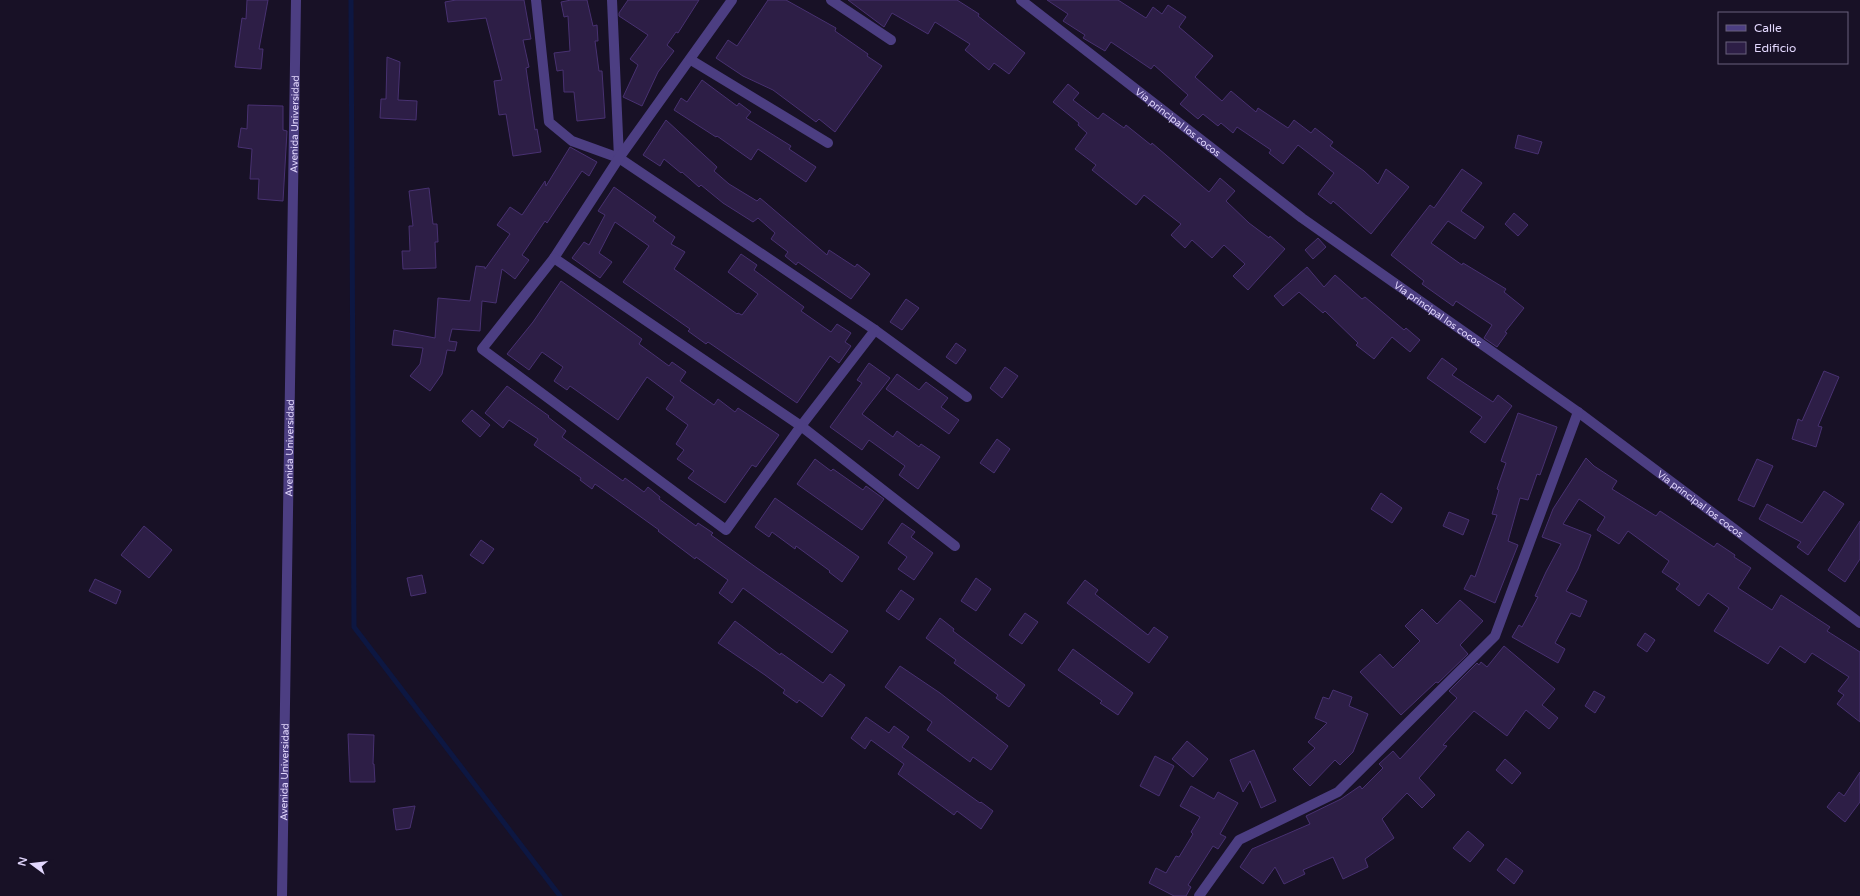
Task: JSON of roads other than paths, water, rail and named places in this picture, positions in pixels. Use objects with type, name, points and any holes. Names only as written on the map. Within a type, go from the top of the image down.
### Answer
[{"type":"street","name":"Avenida Universidad","points":[[282,896],[296,0]]},
{"type":"street","points":[[536,0],[549,122],[572,140],[619,158],[875,330],[967,397]]},
{"type":"street","points":[[612,0],[619,158]]},
{"type":"street","points":[[732,0],[691,60],[619,158],[554,258],[482,349],[726,530],[801,426],[875,330]]},
{"type":"street","points":[[831,0],[891,40]]},
{"type":"street","name":"Vía principal los cocos","points":[[1021,0],[1302,218],[1578,412],[1860,623]]},
{"type":"street","points":[[691,60],[828,143]]},
{"type":"street","points":[[554,258],[801,426],[955,546]]},
{"type":"street","points":[[1199,896],[1239,840],[1338,792],[1495,636],[1578,412]]},
{"type":"waterway","points":[[351,0],[354,627],[560,896]]}]
